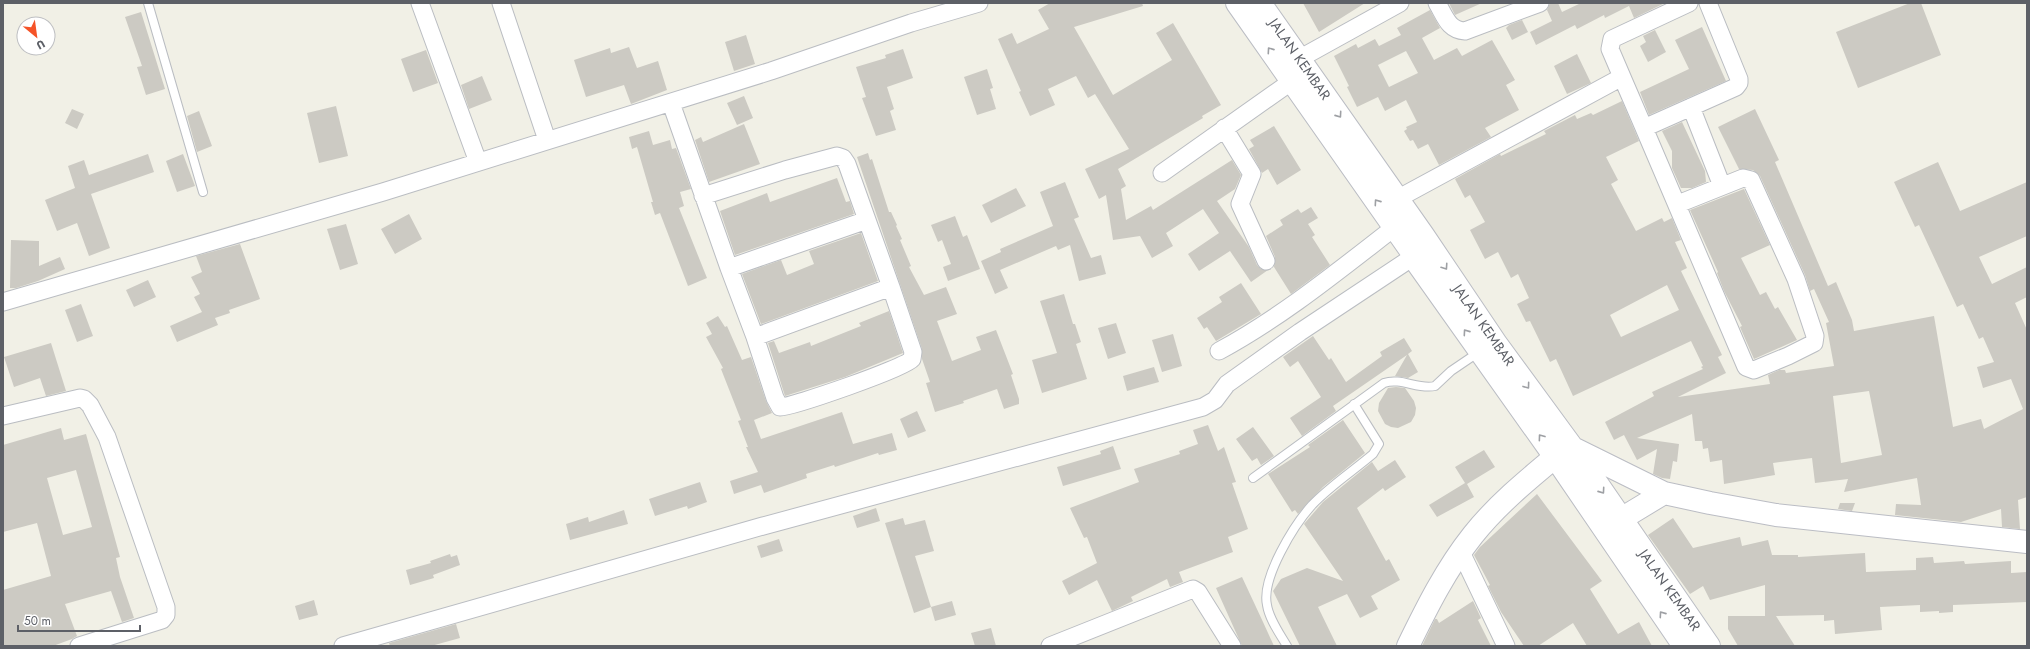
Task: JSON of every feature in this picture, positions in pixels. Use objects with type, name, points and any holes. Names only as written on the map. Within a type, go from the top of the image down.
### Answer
[{"type":"main road","name":"JALAN KEMBAR","points":[[1237,3],[1292,74],[1409,237],[1482,351],[1563,452],[1621,519],[1709,646]]},
{"type":"main road","name":"JALAN KEMBAR","points":[[1260,3],[1292,74],[1398,198],[1409,237]]},
{"type":"main road","name":"JALAN KEMBAR","points":[[1563,452],[1684,646]]},
{"type":"main road","points":[[1408,646],[1443,578],[1474,534],[1504,502],[1563,452],[1664,493],[1776,515],[2027,542]]},
{"type":"main road","points":[[1621,519],[1664,493]]},
{"type":"street","points":[[420,3],[478,162]]},
{"type":"street","points":[[501,3],[546,140]]},
{"type":"street","points":[[3,302],[383,192],[546,140],[772,72],[911,23],[979,3]]},
{"type":"street","points":[[1162,173],[1262,102],[1292,74],[1400,3]]},
{"type":"street","points":[[1437,3],[1450,26],[1466,31],[1499,10],[1540,3]]},
{"type":"street","points":[[1678,204],[1743,178],[1749,179],[1753,183],[1796,279],[1815,336],[1814,343],[1754,370],[1748,368],[1744,363],[1678,204],[1610,49],[1612,39],[1689,3]]},
{"type":"street","points":[[1644,128],[1736,87],[1739,81],[1708,3]]},
{"type":"street","points":[[1398,198],[1622,77]]},
{"type":"street","points":[[671,103],[703,196],[755,338],[775,398],[780,407],[870,378],[906,364],[912,359],[913,352],[891,287],[847,164],[843,158],[837,156],[785,170],[703,196]]},
{"type":"street","points":[[1691,107],[1722,186]]},
{"type":"street","points":[[1224,128],[1252,174],[1240,204],[1266,261]]},
{"type":"street","points":[[729,268],[867,220]]},
{"type":"street","points":[[1220,351],[1244,338],[1291,306],[1409,237]]},
{"type":"street","points":[[343,646],[763,526],[1202,407],[1215,400],[1227,384],[1300,332],[1409,237]]},
{"type":"street","points":[[755,338],[891,287]]},
{"type":"street","points":[[3,416],[80,398],[84,398],[90,405],[107,437],[166,607],[166,615],[162,620],[79,646]]},
{"type":"street","points":[[1461,552],[1506,646]]},
{"type":"street","points":[[1050,646],[1193,589],[1198,592],[1232,646]]},
{"type":"lane","points":[[148,3],[203,192]]},
{"type":"lane","points":[[1253,478],[1375,389],[1391,381],[1431,387],[1438,384],[1451,371],[1482,351]]},
{"type":"lane","points":[[1287,646],[1267,607],[1267,584],[1272,569],[1293,532],[1313,505],[1373,454],[1379,444],[1354,404]]},
{"type":"building","points":[[1050,3],[1142,3],[1143,6],[1074,27],[1113,95],[1172,60],[1156,33],[1173,23],[1221,105],[1202,116],[1203,118],[1118,169],[1126,186],[1121,189],[1126,220],[1151,206],[1153,210],[1232,160],[1241,175],[1235,189],[1217,201],[1249,247],[1257,265],[1261,269],[1268,270],[1251,282],[1230,251],[1199,271],[1188,254],[1219,233],[1203,209],[1166,233],[1173,246],[1152,258],[1140,236],[1113,240],[1106,195],[1099,199],[1085,169],[1129,149],[1095,94],[1088,98],[1076,76],[1048,89],[1055,105],[1030,116],[1019,92],[1021,91],[998,39],[1012,33],[1017,44],[1049,29],[1038,10]]},
{"type":"building","points":[[1303,3],[1365,3],[1319,32]]},
{"type":"building","points":[[1449,3],[1482,3],[1455,15]]},
{"type":"building","points":[[1550,3],[1558,3],[1562,12],[1581,3],[1665,3],[1634,18],[1629,6],[1605,18],[1604,15],[1577,29],[1575,25],[1536,45],[1530,32],[1552,21],[1547,10]]},
{"type":"building","points":[[1910,3],[1921,3],[1941,55],[1858,88],[1836,32]]},
{"type":"building","points":[[1430,10],[1440,28],[1422,38],[1434,60],[1457,48],[1462,56],[1492,40],[1515,80],[1506,85],[1519,110],[1485,128],[1491,137],[1439,165],[1428,144],[1418,149],[1413,140],[1410,141],[1404,131],[1407,129],[1406,127],[1417,122],[1406,100],[1385,111],[1378,97],[1357,107],[1347,87],[1349,86],[1334,56],[1356,44],[1358,48],[1375,39],[1379,46],[1401,35],[1397,28]],"holes":[[[1406,51],[1418,73],[1389,87],[1378,65]]]},
{"type":"building","points":[[141,12],[165,89],[146,95],[137,67],[142,66],[125,17]]},
{"type":"building","points":[[1522,20],[1528,32],[1512,40],[1506,28],[1509,25]]},
{"type":"building","points":[[1702,27],[1726,81],[1649,115],[1640,92],[1689,69],[1675,40]]},
{"type":"building","points":[[1655,30],[1666,52],[1648,62],[1640,46],[1646,42],[1643,36]]},
{"type":"building","points":[[746,35],[755,64],[734,71],[725,42]]},
{"type":"building","points":[[629,47],[637,68],[658,61],[667,90],[631,104],[624,85],[586,97],[574,60],[610,48],[611,53]]},
{"type":"building","points":[[903,49],[913,78],[887,87],[894,109],[890,111],[896,130],[876,136],[862,98],[866,97],[856,67],[886,58],[885,55]]},
{"type":"building","points":[[426,50],[438,83],[413,92],[401,59]]},
{"type":"building","points":[[1577,54],[1591,83],[1567,94],[1554,66]]},
{"type":"building","points":[[987,69],[993,88],[990,89],[996,109],[977,115],[964,77]]},
{"type":"building","points":[[482,76],[492,100],[469,109],[461,85]]},
{"type":"building","points":[[744,96],[753,118],[737,125],[727,103]]},
{"type":"building","points":[[1622,101],[1639,141],[1606,157],[1618,180],[1611,184],[1636,231],[1662,218],[1664,222],[1672,218],[1681,240],[1675,242],[1687,268],[1681,271],[1722,355],[1718,357],[1726,373],[1678,397],[1770,384],[1768,375],[1779,370],[1785,370],[1786,373],[1834,366],[1826,323],[1829,322],[1814,289],[1810,291],[1805,275],[1760,176],[1753,170],[1739,169],[1718,127],[1755,109],[1779,160],[1775,162],[1828,286],[1836,282],[1852,320],[1854,331],[1934,316],[1953,427],[1981,419],[1984,429],[2023,409],[2011,379],[1983,388],[1977,367],[1994,362],[1983,337],[1979,339],[1963,304],[1957,307],[1919,225],[1915,227],[1894,182],[1938,162],[1960,211],[2027,182],[2027,236],[1979,257],[1992,284],[2027,267],[2027,297],[2015,303],[2027,330],[2027,497],[2018,500],[2020,529],[2002,527],[2001,509],[1961,522],[1895,515],[1896,504],[1921,505],[1917,478],[1844,492],[1848,479],[1815,483],[1812,458],[1773,463],[1775,475],[1724,484],[1722,460],[1710,462],[1708,448],[1703,449],[1702,441],[1695,441],[1692,414],[1637,438],[1679,444],[1677,462],[1673,461],[1670,479],[1662,478],[1653,474],[1657,449],[1637,460],[1624,435],[1614,440],[1605,422],[1654,396],[1652,392],[1703,369],[1691,341],[1573,396],[1556,359],[1550,362],[1530,321],[1526,322],[1517,304],[1529,298],[1518,274],[1511,278],[1498,252],[1485,259],[1470,230],[1485,222],[1470,195],[1465,198],[1455,179],[1500,154],[1501,156],[1546,134],[1544,131],[1575,115],[1577,119],[1591,113],[1593,115]],"holes":[[[1667,285],[1679,310],[1621,337],[1610,315]],[[1869,391],[1882,455],[1841,463],[1833,396]]]},
{"type":"building","points":[[336,106],[348,156],[319,163],[307,113]]},
{"type":"building","points":[[72,109],[84,114],[77,129],[65,123]]},
{"type":"building","points":[[199,111],[212,146],[197,152],[187,116]]},
{"type":"building","points":[[1682,122],[1705,171],[1706,182],[1692,188],[1681,188],[1672,168],[1672,151],[1662,131]]},
{"type":"building","points":[[744,124],[760,164],[709,182],[695,140],[701,137],[703,142]]},
{"type":"building","points":[[1274,126],[1301,170],[1277,185],[1268,169],[1262,173],[1249,149],[1254,146],[1250,140]]},
{"type":"building","points":[[649,131],[653,145],[670,140],[672,149],[676,148],[691,189],[680,192],[684,206],[679,208],[707,278],[688,286],[660,213],[655,215],[651,202],[653,202],[637,147],[632,149],[629,137]]},
{"type":"building","points":[[868,153],[870,160],[872,159],[889,212],[891,212],[897,225],[896,226],[902,239],[900,240],[911,266],[909,267],[924,295],[946,287],[957,314],[937,321],[952,361],[981,350],[976,337],[996,330],[1013,374],[1011,375],[1019,399],[1019,404],[1004,409],[997,389],[963,401],[964,403],[935,412],[926,383],[930,382],[922,359],[922,349],[857,157]]},
{"type":"building","points":[[148,154],[154,172],[91,194],[110,248],[89,256],[77,223],[57,231],[45,200],[75,188],[68,166],[84,160],[89,175]]},
{"type":"building","points":[[183,154],[195,186],[177,192],[166,161]]},
{"type":"building","points":[[837,178],[846,202],[850,201],[854,214],[735,255],[720,211],[767,193],[770,202]]},
{"type":"building","points":[[1065,182],[1079,217],[1074,219],[1091,258],[1101,255],[1106,274],[1079,281],[1070,245],[1058,250],[1056,246],[1000,270],[1008,288],[995,294],[981,261],[1001,252],[1000,249],[1053,226],[1040,192]]},
{"type":"building","points":[[1016,188],[1026,206],[991,223],[982,205]]},
{"type":"building","points":[[1744,189],[1770,245],[1741,258],[1760,295],[1766,292],[1775,309],[1778,307],[1797,340],[1754,359],[1740,327],[1742,326],[1724,291],[1717,273],[1718,272],[1690,210]]},
{"type":"building","points":[[1311,207],[1318,218],[1308,224],[1315,235],[1312,237],[1330,265],[1291,294],[1274,267],[1275,257],[1266,236],[1283,225],[1280,220],[1298,209],[1301,213]]},
{"type":"building","points":[[409,214],[422,239],[395,254],[381,229]]},
{"type":"building","points":[[955,216],[963,237],[967,235],[980,269],[948,281],[943,267],[951,264],[942,240],[938,242],[931,225]]},
{"type":"building","points":[[346,224],[358,264],[340,270],[327,229]]},
{"type":"building","points":[[861,233],[878,281],[761,324],[742,274],[781,260],[787,275],[814,264],[809,251]]},
{"type":"building","points":[[11,240],[39,241],[39,266],[60,257],[65,269],[38,281],[16,288],[10,288]]},
{"type":"building","points":[[240,244],[260,299],[229,310],[230,313],[215,318],[218,325],[177,342],[170,326],[202,312],[194,297],[200,294],[191,277],[202,272],[196,256]]},
{"type":"building","points":[[148,280],[156,297],[134,307],[126,290]]},
{"type":"building","points":[[1241,283],[1261,314],[1216,341],[1207,327],[1204,329],[1197,318],[1222,302],[1219,297]]},
{"type":"building","points":[[1064,294],[1073,324],[1075,324],[1081,342],[1076,344],[1087,379],[1042,393],[1032,360],[1057,353],[1040,301]]},
{"type":"building","points":[[81,304],[93,336],[77,342],[65,310]]},
{"type":"building","points":[[889,311],[903,353],[845,377],[785,396],[768,343],[774,341],[779,353],[810,342],[811,346],[861,326],[859,323]]},
{"type":"building","points":[[718,316],[725,327],[727,326],[742,360],[751,357],[766,401],[772,413],[754,420],[761,439],[842,412],[853,444],[892,433],[897,450],[879,455],[878,453],[835,467],[834,465],[806,474],[807,478],[764,493],[761,485],[734,494],[730,481],[758,472],[746,447],[748,447],[738,421],[741,420],[721,369],[723,368],[706,337],[712,334],[706,323]]},
{"type":"building","points":[[1116,323],[1126,353],[1108,359],[1098,328]]},
{"type":"building","points":[[1173,334],[1182,366],[1162,372],[1152,340]]},
{"type":"building","points":[[1313,336],[1329,360],[1331,358],[1346,382],[1382,356],[1380,352],[1404,338],[1412,351],[1408,354],[1418,372],[1408,378],[1395,376],[1407,355],[1333,406],[1336,411],[1302,436],[1290,418],[1321,397],[1298,361],[1290,367],[1283,357]]},
{"type":"building","points":[[51,343],[66,391],[46,396],[40,378],[14,387],[4,357]]},
{"type":"building","points":[[1154,367],[1159,382],[1127,391],[1123,376]]},
{"type":"building","points":[[1388,388],[1405,388],[1414,401],[1416,408],[1415,415],[1411,422],[1398,428],[1385,424],[1378,411],[1379,403]]},
{"type":"building","points":[[917,411],[926,431],[908,438],[900,419]]},
{"type":"building","points":[[1343,420],[1365,453],[1323,487],[1298,514],[1295,510],[1292,512],[1268,474],[1310,447],[1308,445]]},
{"type":"building","points":[[1208,425],[1218,451],[1224,447],[1236,482],[1232,483],[1248,529],[1228,537],[1233,552],[1179,572],[1183,582],[1170,587],[1167,579],[1131,597],[1133,601],[1112,611],[1097,580],[1069,595],[1062,581],[1097,563],[1087,537],[1084,538],[1070,508],[1139,482],[1134,469],[1180,454],[1179,451],[1198,444],[1193,430]]},
{"type":"building","points":[[1253,427],[1274,456],[1261,465],[1257,458],[1252,461],[1236,439]]},
{"type":"building","points":[[61,428],[64,440],[86,434],[120,557],[116,558],[120,577],[134,618],[122,622],[111,591],[65,604],[77,636],[72,639],[53,646],[3,646],[3,590],[51,576],[37,523],[3,532],[3,445]],"holes":[[[76,470],[92,527],[63,535],[47,478]]]},
{"type":"building","points":[[1113,446],[1121,469],[1063,486],[1057,467],[1101,454],[1100,451]]},
{"type":"building","points":[[1484,450],[1495,467],[1467,484],[1474,497],[1437,517],[1429,505],[1465,483],[1455,467]]},
{"type":"building","points":[[1395,460],[1406,477],[1385,491],[1383,488],[1357,508],[1386,561],[1389,559],[1400,580],[1371,596],[1378,609],[1360,618],[1347,594],[1318,607],[1337,646],[1300,646],[1273,591],[1281,579],[1307,568],[1343,581],[1304,524],[1323,502],[1372,462],[1378,471]]},
{"type":"building","points":[[700,482],[707,502],[688,509],[687,506],[655,516],[649,499]]},
{"type":"building","points":[[1537,494],[1602,581],[1590,589],[1618,634],[1639,622],[1652,646],[1587,646],[1573,623],[1538,646],[1524,646],[1501,612],[1488,586],[1490,585],[1474,555],[1480,547]]},
{"type":"building","points":[[1840,503],[1855,503],[1852,511],[1838,509]]},
{"type":"building","points":[[876,508],[880,521],[857,528],[853,516]]},
{"type":"building","points":[[624,510],[628,524],[570,540],[566,524],[588,517],[589,522]]},
{"type":"building","points":[[903,518],[905,525],[925,520],[934,551],[915,556],[931,607],[914,613],[885,523]]},
{"type":"building","points":[[1673,518],[1693,548],[1740,537],[1742,546],[1768,540],[1772,555],[1798,555],[1798,557],[1865,553],[1866,572],[1916,570],[1916,558],[1933,557],[1934,563],[1964,561],[1965,564],[2011,561],[2011,573],[2027,572],[2027,602],[1953,605],[1953,612],[1939,613],[1939,611],[1920,612],[1920,605],[1880,607],[1882,630],[1835,634],[1834,620],[1824,621],[1824,615],[1776,616],[1795,646],[1738,646],[1728,629],[1728,616],[1765,616],[1765,585],[1710,600],[1703,586],[1690,594],[1648,535]]},
{"type":"building","points":[[779,539],[783,551],[761,558],[757,546]]},
{"type":"building","points":[[450,554],[451,557],[457,555],[460,565],[433,575],[434,578],[410,585],[406,570],[431,563],[430,561]]},
{"type":"building","points":[[1242,577],[1274,646],[1242,646],[1216,588]]},
{"type":"building","points":[[314,600],[318,615],[299,620],[295,606]]},
{"type":"building","points":[[952,601],[956,615],[935,621],[931,607]]},
{"type":"building","points":[[1473,601],[1481,618],[1478,620],[1491,646],[1422,646],[1435,619],[1437,619],[1439,623]]},
{"type":"building","points":[[456,624],[460,638],[431,646],[390,646],[389,643]]},
{"type":"building","points":[[991,628],[996,646],[975,646],[971,633]]}]
